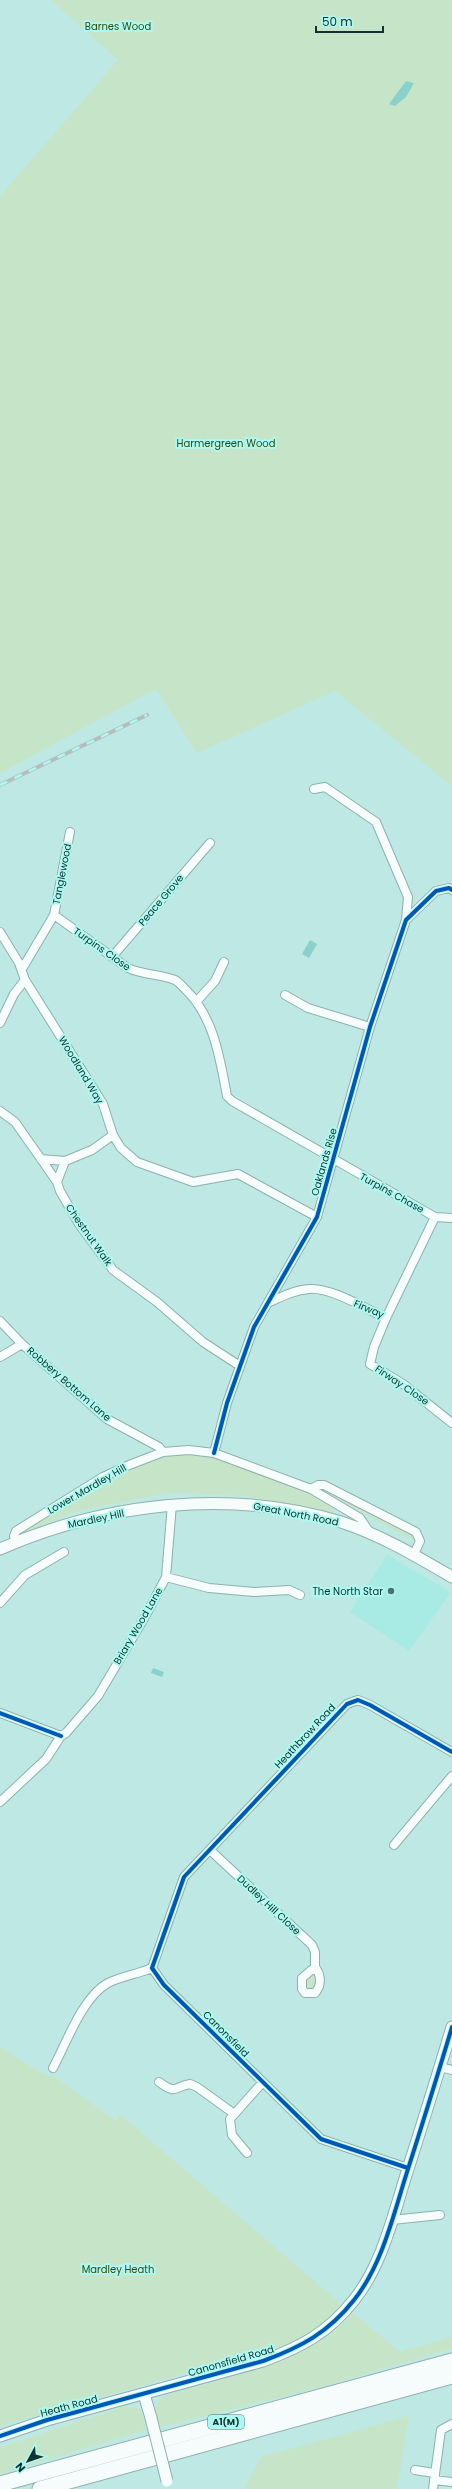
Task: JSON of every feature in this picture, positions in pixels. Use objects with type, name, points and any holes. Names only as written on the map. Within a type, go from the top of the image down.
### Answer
[{"type":"highway","name":"A1(M)","points":[[0,2484],[452,2361]]},
{"type":"highway","name":"A1(M)","points":[[40,2489],[452,2376]]},
{"type":"street","points":[[314,789],[325,787],[376,822],[408,896],[406,920]]},
{"type":"street","name":"Tanglewood","points":[[54,915],[70,832]]},
{"type":"street","name":"Peace Grove","points":[[112,957],[210,843]]},
{"type":"street","name":"Oaklands Rise","points":[[214,1454],[240,1366],[254,1327],[317,1217],[370,1026],[406,920],[436,891],[449,888],[452,890]]},
{"type":"street","points":[[22,969],[54,915]]},
{"type":"street","name":"Turpins Close","points":[[54,915],[112,957],[137,972],[176,981],[197,1001],[216,1043],[228,1096],[232,1101],[334,1160]]},
{"type":"street","name":"Woodland Way","points":[[0,932],[22,969],[25,980],[103,1104],[114,1135],[121,1148],[137,1162],[193,1182],[238,1174],[317,1217]]},
{"type":"street","points":[[197,1001],[215,981],[224,962]]},
{"type":"street","points":[[0,1023],[14,994],[25,980]]},
{"type":"street","points":[[284,995],[308,1008],[370,1026]]},
{"type":"street","name":"Chestnut Walk","points":[[0,1111],[15,1122],[57,1182],[60,1191],[79,1224],[113,1270],[157,1302],[203,1342],[240,1366]]},
{"type":"street","points":[[41,1159],[65,1161],[92,1150],[114,1135]]},
{"type":"street","name":"Turpins Chase","points":[[334,1160],[435,1217],[452,1218]]},
{"type":"street","points":[[57,1182],[65,1161]]},
{"type":"street","name":"Firway","points":[[268,1303],[290,1293],[310,1289],[340,1297],[386,1318],[435,1217]]},
{"type":"street","name":"Firway Close","points":[[386,1318],[374,1348],[370,1364],[403,1384],[452,1423]]},
{"type":"street","name":"Robbery Bottom Lane","points":[[0,1321],[22,1344],[107,1419],[159,1447],[163,1452]]},
{"type":"street","points":[[0,1357],[22,1344]]},
{"type":"street","name":"Lower Mardley Hill","points":[[16,1542],[14,1534],[24,1526],[103,1477],[163,1452],[189,1450],[214,1454],[311,1489],[363,1520],[370,1533]]},
{"type":"street","name":"Lower Mardley Hill","points":[[311,1489],[324,1485],[378,1511],[416,1532],[420,1541],[414,1554]]},
{"type":"street","name":"Mardley Hill","points":[[0,1549],[78,1520],[172,1504]]},
{"type":"street","name":"Great North Road","points":[[172,1504],[250,1504],[340,1522],[370,1533],[414,1554],[452,1577]]},
{"type":"street","name":"Briary Wood Lane","points":[[0,1802],[46,1759],[61,1736],[66,1733],[98,1696],[146,1616],[166,1578],[172,1504]]},
{"type":"street","points":[[340,1522],[343,1508]]},
{"type":"street","points":[[0,1603],[26,1576],[64,1552]]},
{"type":"street","points":[[166,1578],[209,1588],[254,1592],[289,1590],[300,1595]]},
{"type":"street","name":"Heathbrow Road","points":[[210,1850],[351,1702],[358,1700],[370,1705],[451,1750]]},
{"type":"street","points":[[0,1713],[61,1736]]},
{"type":"street","points":[[394,1844],[452,1776]]},
{"type":"street","points":[[53,2068],[80,2016],[99,1989],[108,1984],[152,1968],[184,1877],[210,1850]]},
{"type":"street","name":"Dudley Hill Close","points":[[210,1850],[312,1945],[315,1952],[315,1967]]},
{"type":"street","name":"Canonsfield","points":[[152,1968],[164,1985],[321,2139],[408,2168]]},
{"type":"street","name":"Canonsfield Road","points":[[144,2394],[269,2359],[296,2349],[326,2329],[362,2289],[374,2267],[392,2220],[452,2027]]},
{"type":"street","points":[[440,2066],[452,2070]]},
{"type":"street","points":[[159,2082],[171,2090],[177,2090],[190,2084],[197,2086],[233,2113]]},
{"type":"street","points":[[247,2153],[232,2134],[230,2119],[233,2113],[263,2082]]},
{"type":"street","points":[[392,2220],[397,2221],[440,2214]]},
{"type":"street","points":[[144,2394],[168,2485]]},
{"type":"street","name":"Heath Road","points":[[0,2436],[47,2420],[144,2394]]},
{"type":"street","points":[[433,2489],[441,2430],[452,2424]]},
{"type":"street","points":[[414,2470],[452,2482]]},
{"type":"shaded area","points":[[406,81],[414,83],[406,97],[395,106],[389,104]]},
{"type":"shaded area","points":[[310,940],[317,944],[309,958],[302,954]]},
{"type":"shaded area","points":[[387,1555],[451,1592],[409,1651],[350,1612]]},
{"type":"shaded area","points":[[153,1668],[164,1672],[162,1677],[151,1673]]},
{"type":"green space","name":"Harmergreen Wood","points":[[51,0],[452,0],[452,786],[335,691],[197,753],[156,689],[0,773],[0,196],[118,60]]},
{"type":"green space","points":[[191,1453],[207,1456],[264,1473],[303,1489],[334,1505],[333,1514],[248,1496],[169,1493],[78,1511],[24,1532],[23,1530],[82,1493],[125,1470],[147,1461],[169,1455]]},
{"type":"green space","points":[[329,1492],[414,1535],[415,1539],[414,1540],[392,1529],[328,1494]]},
{"type":"green space","points":[[313,1973],[316,1973],[316,1986],[314,1989],[308,1989],[306,1980]]},
{"type":"green space","name":"Mardley Heath","points":[[0,2046],[41,2073],[55,2077],[116,2121],[120,2114],[342,2305],[318,2328],[292,2343],[0,2426]]},
{"type":"green space","points":[[353,2313],[400,2352],[452,2337],[452,2349],[320,2387],[161,2427],[155,2408],[160,2399],[166,2395],[241,2375],[266,2367],[289,2357],[312,2346],[334,2331]]},
{"type":"green space","points":[[126,2406],[140,2409],[147,2430],[0,2474],[0,2447]]},
{"type":"green space","points":[[409,2416],[397,2489],[244,2489],[261,2457]]},
{"type":"railway","points":[[0,785],[147,715]]},
{"type":"cycle path","points":[[214,1453],[227,1403],[254,1327],[317,1217],[370,1027],[406,920],[436,891],[449,888],[452,890]]},
{"type":"cycle path","points":[[408,2168],[321,2139],[164,1985],[152,1968],[184,1877],[347,1704],[358,1700],[370,1705],[452,1752]]},
{"type":"cycle path","points":[[0,1713],[61,1736]]},
{"type":"cycle path","points":[[0,2436],[47,2420],[263,2361],[290,2350],[313,2338],[344,2312],[364,2286],[373,2270],[387,2237],[452,2027]]},
{"type":"place","name":"The North Star","points":[[391,1591]]},
{"type":"park label","name":"Barnes Wood","points":[[118,26]]}]
